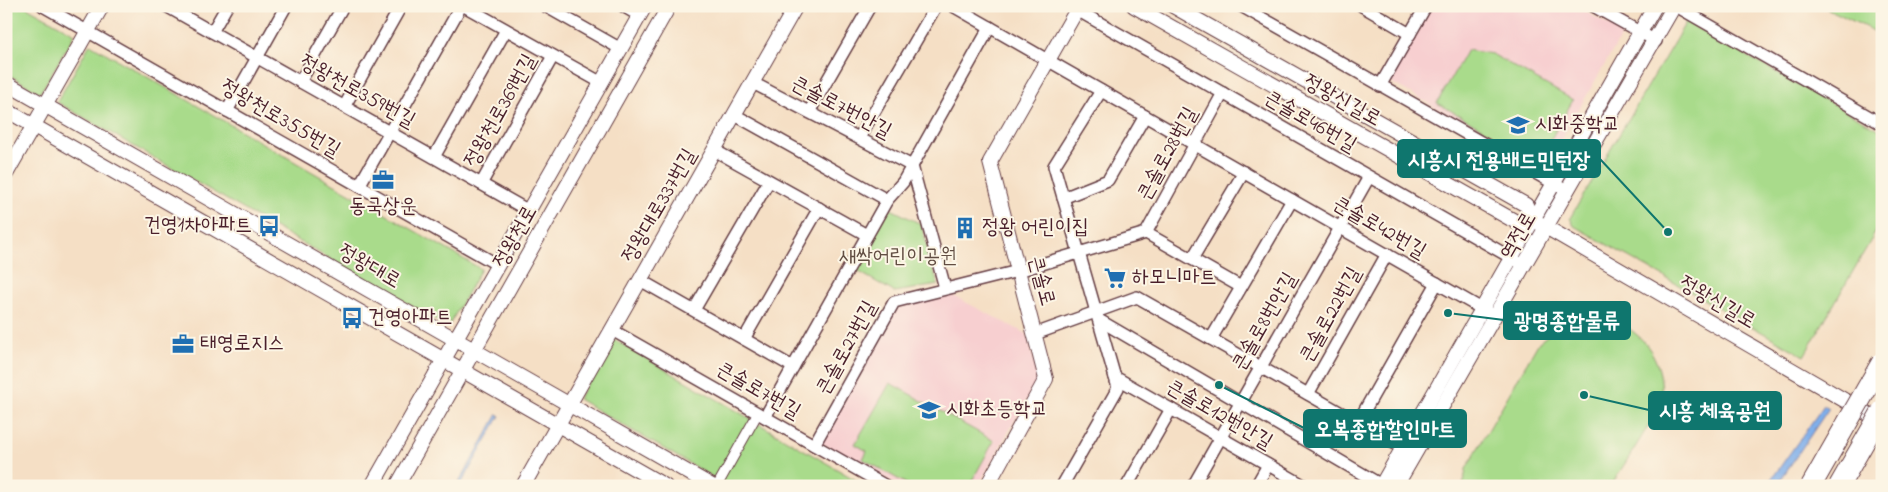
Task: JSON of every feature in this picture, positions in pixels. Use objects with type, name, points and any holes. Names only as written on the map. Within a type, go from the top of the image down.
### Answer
[{"type":"highway","points":[[1811,486],[1882,362]]},
{"type":"highway","points":[[1839,486],[1882,412]]},
{"type":"street","name":"정왕천로355번길","points":[[43,6],[498,265]]},
{"type":"street","points":[[6,174],[102,6]]},
{"type":"street","name":"정왕천로359번길","points":[[166,6],[529,211]]},
{"type":"street","points":[[212,32],[227,6]]},
{"type":"street","points":[[227,111],[286,6]]},
{"type":"street","points":[[300,82],[343,6]]},
{"type":"street","points":[[344,107],[401,6]]},
{"type":"street","name":"정왕천로369번길","points":[[359,186],[462,6],[602,83]]},
{"type":"street","points":[[545,6],[621,49]]},
{"type":"street","points":[[623,6],[642,11]]},
{"type":"street","name":"정왕천로","points":[[397,486],[669,6]]},
{"type":"street","name":"정왕대로337번길","points":[[523,486],[796,6]]},
{"type":"street","points":[[809,112],[870,6]]},
{"type":"street","points":[[860,138],[936,6]]},
{"type":"street","name":"큰솔로42번길","points":[[953,6],[1495,316]]},
{"type":"street","name":"정왕신길로","points":[[1134,6],[1518,222],[1532,219]]},
{"type":"street","name":"정왕신길로","points":[[1173,6],[1526,205],[1532,219],[1882,422]]},
{"type":"street","points":[[1380,86],[1426,6]]},
{"type":"street","points":[[1593,6],[1656,42]]},
{"type":"street","name":"역전로","points":[[1396,486],[1408,451],[1482,308],[1655,6]]},
{"type":"street","points":[[1675,6],[1882,124]]},
{"type":"street","name":"역전로","points":[[1382,485],[1408,451],[1495,316],[1656,42],[1675,6]]},
{"type":"street","name":"큰솔로","points":[[992,484],[1046,379],[990,162],[1048,60],[1075,7]]},
{"type":"street","name":"큰솔로46번길","points":[[1075,7],[1525,266]]},
{"type":"street","points":[[1366,7],[1410,34]]},
{"type":"street","points":[[1248,8],[1380,86],[1568,192]]},
{"type":"street","name":"정왕천로","points":[[372,486],[642,11]]},
{"type":"street","points":[[717,486],[748,432],[762,415],[793,367],[867,235],[888,200],[903,182],[990,27]]},
{"type":"street","name":"정왕천로369번길","points":[[434,157],[506,30]]},
{"type":"street","name":"정왕천로369번길","points":[[481,184],[553,56]]},
{"type":"street","name":"정왕대로","points":[[6,83],[712,486]]},
{"type":"street","name":"큰솔로7번안길","points":[[753,83],[912,166]]},
{"type":"street","points":[[1062,486],[1118,388],[1054,166],[1101,91]]},
{"type":"street","name":"큰솔로28번길","points":[[1146,233],[1223,93]]},
{"type":"street","name":"정왕대로","points":[[6,110],[665,486]]},
{"type":"street","points":[[735,115],[888,200]]},
{"type":"street","points":[[1063,198],[1108,180],[1145,116]]},
{"type":"street","points":[[714,150],[867,235]]},
{"type":"street","points":[[912,166],[945,288]]},
{"type":"street","points":[[1192,260],[1244,172]]},
{"type":"street","name":"큰솔로8번안길","points":[[1193,486],[1369,177]]},
{"type":"street","points":[[694,310],[770,181]]},
{"type":"street","points":[[1211,339],[1292,200]]},
{"type":"street","points":[[744,339],[819,208]]},
{"type":"street","name":"큰솔로28번길","points":[[1018,271],[1078,251],[1146,233],[1241,287]]},
{"type":"street","name":"큰솔로22번길","points":[[1308,394],[1387,254]]},
{"type":"street","name":"큰솔로27번길","points":[[814,445],[894,302],[1018,271]]},
{"type":"street","points":[[640,280],[793,367]]},
{"type":"street","points":[[1358,422],[1437,283]]},
{"type":"street","name":"큰솔로22번길","points":[[1035,334],[1097,316],[1137,297],[1408,451]]},
{"type":"street","name":"큰솔로12번안길","points":[[1097,316],[1240,403],[1382,485]]},
{"type":"street","name":"큰솔로7번길","points":[[612,330],[886,486]]},
{"type":"street","name":"큰솔로12번안길","points":[[1115,377],[1305,486]]},
{"type":"street","points":[[1127,486],[1171,409]]},
{"type":"street","points":[[1256,486],[1268,465]]},
{"type":"shaded area","name":"시화중학교","points":[[1432,6],[1576,6],[1623,33],[1544,169],[1389,81]]},
{"type":"shaded area","name":"시화초등학교","points":[[948,293],[1027,334],[1039,378],[978,486],[899,486],[820,442],[895,309]]},
{"type":"green space","points":[[6,6],[25,6],[75,34],[40,93],[6,73]]},
{"type":"green space","points":[[1822,6],[1882,6],[1882,35]]},
{"type":"green space","points":[[1686,22],[1882,131],[1882,221],[1804,356],[1574,226],[1570,218]]},
{"type":"green space","points":[[90,44],[481,269],[448,327],[57,102]]},
{"type":"green space","points":[[1467,50],[1492,54],[1573,100],[1539,160],[1437,103]]},
{"type":"green space","name":"새싹어린이공원","points":[[889,208],[921,224],[938,285],[894,292],[854,269]]},
{"type":"green space","points":[[1580,319],[1610,321],[1630,329],[1648,347],[1659,369],[1661,394],[1658,406],[1611,486],[1463,486],[1466,469],[1539,342],[1564,323]]},
{"type":"green space","points":[[613,339],[866,486],[728,486],[578,399]]},
{"type":"green space","points":[[890,383],[994,441],[969,486],[910,486],[863,459],[867,451],[855,444]]},
{"type":"water","points":[[1824,405],[1829,408],[1779,482],[1775,486],[1763,486],[1773,477]]},
{"type":"water","points":[[498,414],[500,416],[460,486],[457,486]]},
{"type":"place","name":"시화중학교","points":[[1518,125]]},
{"type":"place","name":"동국상운","points":[[383,180]]},
{"type":"place","name":"건영1차아파트","points":[[269,226]]},
{"type":"place","name":"정왕 어린이집","points":[[965,228]]},
{"type":"place","name":"시흥시 전용배드민턴장","points":[[1668,232]]},
{"type":"place","name":"하모니마트","points":[[1115,278]]},
{"type":"place","name":"광명종합물류","points":[[1448,313]]},
{"type":"place","name":"건영아파트","points":[[352,318]]},
{"type":"place","name":"태영로지스","points":[[183,344]]},
{"type":"place","name":"오복종합할인마트","points":[[1219,385]]},
{"type":"place","name":"시흥 체육공원","points":[[1584,395]]},
{"type":"place","name":"시화초등학교","points":[[929,410]]}]
